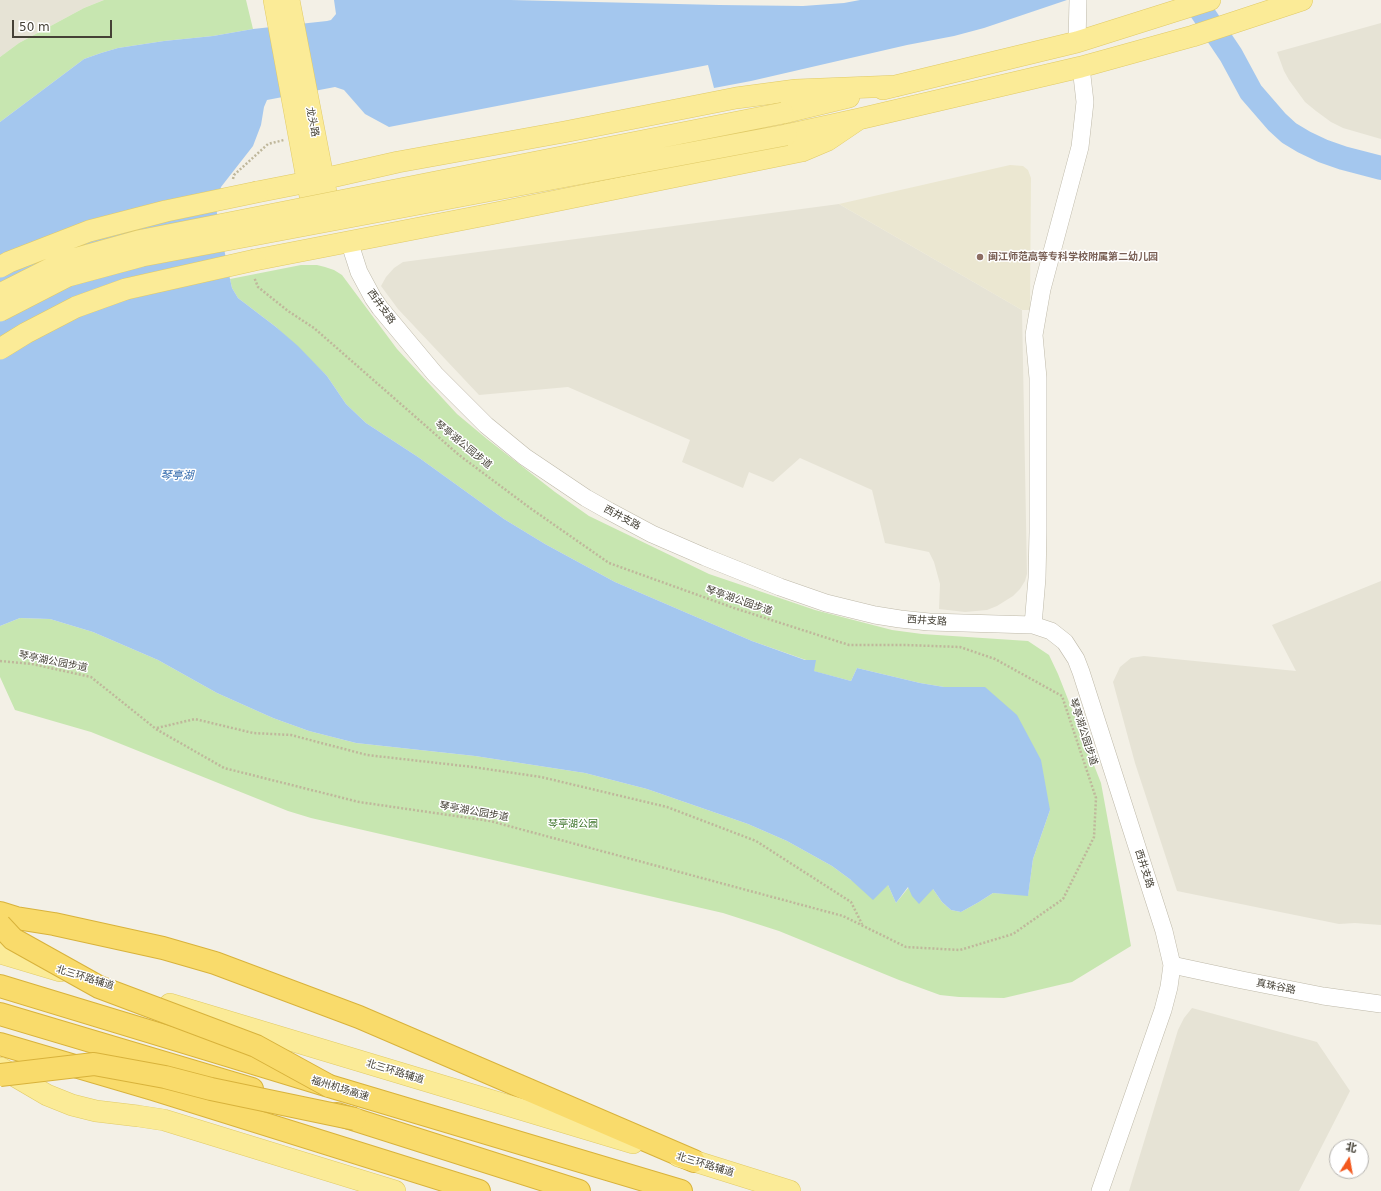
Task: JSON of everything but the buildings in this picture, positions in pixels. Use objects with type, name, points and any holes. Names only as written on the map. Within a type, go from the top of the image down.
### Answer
[{"type":"highway","points":[[0,913],[16,918],[54,924],[163,948],[215,963],[359,1017],[694,1161]]},
{"type":"highway","points":[[0,925],[13,939],[99,988],[256,1046],[329,1086]]},
{"type":"highway","name":"福州机场高速","points":[[0,986],[681,1191]]},
{"type":"highway","points":[[0,1014],[355,1119],[579,1191]]},
{"type":"highway","points":[[4,1045],[152,1089],[479,1191]]},
{"type":"highway","points":[[0,1074],[94,1064],[164,1077],[211,1089],[355,1119]]},
{"type":"main road","name":"龙头路","points":[[274,0],[301,106],[315,181]]},
{"type":"main road","name":"龙头路","points":[[289,0],[301,106],[298,136],[315,181]]},
{"type":"main road","points":[[0,294],[63,262],[138,241],[783,113],[1077,42],[1210,0]]},
{"type":"main road","points":[[0,311],[68,276],[142,256],[860,119],[1081,67],[1193,36],[1302,0]]},
{"type":"main road","points":[[0,267],[89,230],[166,211],[315,181],[398,162],[564,132],[736,98],[796,90],[896,86]]},
{"type":"main road","points":[[0,348],[76,307],[126,289],[254,266],[336,244],[802,151],[828,140],[860,119]]},
{"type":"main road","points":[[464,150],[442,171],[442,190],[460,209],[486,215]]},
{"type":"main road","points":[[315,181],[336,244]]},
{"type":"main road","name":"北三环路辅道","points":[[0,953],[790,1191]]},
{"type":"main road","points":[[0,1068],[46,1096],[72,1105],[96,1111],[164,1120],[395,1191]]},
{"type":"street","points":[[1077,42],[1078,0]]},
{"type":"street","points":[[1033,625],[1037,578],[1038,532],[1038,378],[1034,336],[1042,289],[1080,147],[1085,102],[1081,67]]},
{"type":"street","name":"西井支路","points":[[336,244],[359,272],[380,308],[435,374],[486,425],[513,447],[556,478],[609,512],[652,534],[705,557],[780,587],[848,609],[888,617],[929,622],[1033,625],[1051,631],[1062,639],[1071,650],[1079,665],[1164,931],[1172,965],[1169,987],[1163,1010],[1100,1191]]},
{"type":"street","name":"真珠谷路","points":[[1172,965],[1316,994],[1381,1004]]},
{"type":"path","points":[[233,182],[234,175],[268,144],[298,136]]},
{"type":"path","name":"琴亭湖公园步道","points":[[0,662],[32,664],[91,677],[156,729],[224,768],[359,802],[490,821],[843,916],[906,947],[960,950],[1013,934],[1063,899],[1094,837],[1096,798],[1062,696],[995,659],[960,647],[906,645],[849,646],[734,608],[609,563],[530,508],[459,455],[314,328],[288,311],[258,287],[254,266]]},
{"type":"path","points":[[156,729],[195,719],[253,733],[291,735],[367,755],[474,767],[541,778],[667,807],[756,841],[851,902],[862,925]]},
{"type":"shaded area","points":[[0,0],[104,0],[84,8],[19,43],[0,57]]},
{"type":"shaded area","points":[[1381,23],[1381,139],[1343,128],[1331,122],[1305,102],[1289,80],[1277,52]]},
{"type":"shaded area","name":"闽江师范高等专科学校附属第二幼儿园","points":[[1010,165],[1023,166],[1028,170],[1031,178],[1030,310],[1022,310],[839,204]]},
{"type":"shaded area","points":[[839,204],[1022,310],[1027,574],[1020,589],[1013,596],[997,606],[987,610],[965,612],[939,609],[940,584],[934,562],[929,552],[885,543],[872,490],[800,458],[773,482],[749,472],[743,488],[682,462],[690,440],[568,387],[479,395],[398,309],[381,286],[386,277],[394,268],[403,262]]},
{"type":"shaded area","points":[[1381,581],[1381,925],[1355,923],[1339,924],[1177,891],[1135,763],[1113,682],[1120,667],[1131,658],[1144,656],[1296,671],[1272,625]]},
{"type":"shaded area","points":[[1192,1008],[1317,1042],[1350,1091],[1299,1191],[1129,1191],[1178,1030],[1184,1018]]},
{"type":"green space","points":[[104,0],[246,0],[253,29],[213,36],[118,48],[84,59],[0,122],[0,57],[19,43],[84,8]]},
{"type":"green space","name":"琴亭湖公园","points":[[301,265],[317,265],[334,270],[342,275],[397,349],[457,414],[555,492],[589,516],[709,574],[815,610],[892,630],[922,634],[1028,641],[1049,655],[1101,783],[1131,946],[1072,982],[1004,998],[940,995],[899,980],[779,931],[723,913],[311,818],[288,811],[91,732],[15,710],[0,677],[0,626],[20,618],[50,619],[93,632],[158,660],[217,693],[273,718],[309,731],[356,743],[475,756],[585,773],[647,789],[748,824],[787,841],[832,866],[851,880],[888,885],[896,903],[909,887],[933,889],[942,902],[951,910],[961,912],[993,893],[1028,895],[1033,859],[1050,810],[944,687],[920,683],[857,668],[851,681],[813,671],[815,660],[806,660],[752,641],[615,582],[545,544],[504,519],[418,457],[366,423],[346,404],[327,376],[276,327],[238,298],[232,288],[230,279]]},
{"type":"water","name":"琴亭湖","points":[[334,0],[511,0],[803,6],[844,3],[860,0],[1067,0],[984,28],[954,36],[714,88],[708,65],[389,127],[365,114],[344,90],[335,87],[267,100],[264,107],[261,125],[253,146],[221,187],[216,208],[232,288],[238,298],[298,346],[327,376],[346,404],[366,423],[418,457],[504,519],[545,544],[615,582],[752,641],[805,660],[816,660],[814,671],[851,681],[857,668],[920,683],[944,687],[985,687],[1017,715],[1041,760],[1050,810],[1033,859],[1028,896],[993,893],[961,912],[951,910],[942,902],[933,889],[919,904],[912,896],[908,887],[896,903],[888,885],[873,900],[851,880],[832,866],[787,841],[748,824],[647,789],[585,773],[475,756],[356,743],[309,731],[273,718],[217,693],[158,660],[93,632],[50,619],[20,618],[0,626],[0,122],[84,59],[118,48],[213,36],[253,29],[327,21],[331,20],[336,14]]},
{"type":"waterway","points":[[1194,0],[1231,55],[1251,92],[1277,122],[1289,133],[1323,151],[1381,168]]},
{"type":"place","name":"闽江师范高等专科学校附属第二幼儿园","points":[[980,257]]}]
